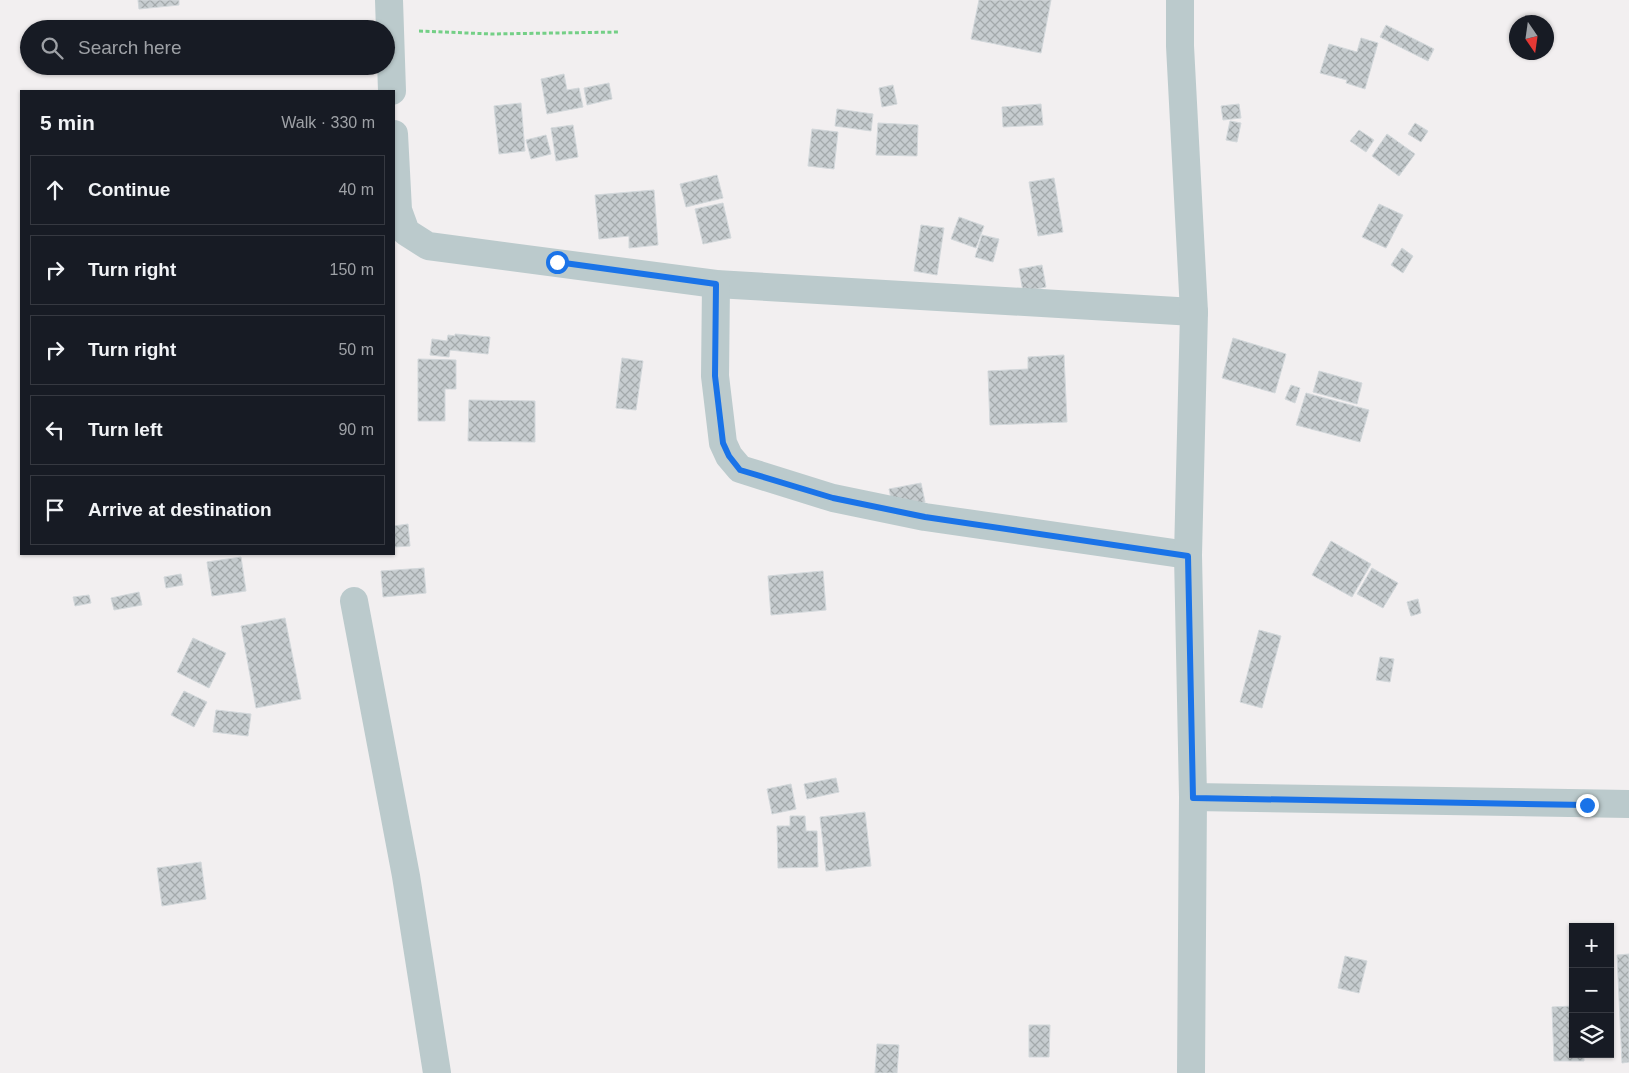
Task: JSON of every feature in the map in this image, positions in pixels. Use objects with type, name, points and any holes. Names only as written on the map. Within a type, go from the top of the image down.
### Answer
[{"type":"street","points":[[388,20],[389,0]]},
{"type":"street","points":[[1180,0],[1180,46],[1194,312],[1188,556],[1193,798],[1190,1073]]},
{"type":"street","points":[[391,75],[392,90]]},
{"type":"street","points":[[395,153],[398,210],[406,232],[428,246],[716,284],[1194,312]]},
{"type":"street","points":[[716,284],[715,376],[723,443],[729,456],[740,470],[833,498],[925,517],[1188,556]]},
{"type":"street","points":[[354,601],[406,876],[437,1073]]},
{"type":"street","points":[[1193,798],[1629,804]]},
{"type":"path","points":[[395,30],[491,34],[620,32]]},
{"type":"building","points":[[138,0],[179,0],[179,5],[139,9]]},
{"type":"building","points":[[979,0],[1051,0],[1041,53],[971,39]]},
{"type":"building","points":[[1386,25],[1434,49],[1428,61],[1380,37]]},
{"type":"building","points":[[1361,38],[1378,43],[1365,89],[1346,83],[1347,80],[1320,73],[1329,44],[1357,52]]},
{"type":"building","points":[[564,74],[567,90],[579,88],[583,107],[547,114],[541,79]]},
{"type":"building","points":[[609,83],[612,99],[587,105],[584,88]]},
{"type":"building","points":[[893,85],[897,104],[882,107],[879,88]]},
{"type":"building","points":[[521,103],[525,151],[499,154],[494,106]]},
{"type":"building","points":[[1041,104],[1043,125],[1003,127],[1002,107]]},
{"type":"building","points":[[1239,104],[1241,118],[1223,120],[1221,106]]},
{"type":"building","points":[[837,109],[873,114],[871,131],[835,126]]},
{"type":"building","points":[[1230,121],[1241,123],[1237,142],[1226,140]]},
{"type":"building","points":[[878,123],[918,125],[917,156],[876,155]]},
{"type":"building","points":[[1415,123],[1428,131],[1421,142],[1408,134]]},
{"type":"building","points":[[573,125],[578,157],[556,161],[551,128]]},
{"type":"building","points":[[812,129],[838,132],[834,169],[808,166]]},
{"type":"building","points":[[1359,130],[1374,140],[1366,152],[1350,141]]},
{"type":"building","points":[[1387,134],[1415,154],[1399,176],[1372,156]]},
{"type":"building","points":[[546,135],[551,154],[531,159],[526,140]]},
{"type":"building","points":[[717,175],[723,198],[686,207],[680,184]]},
{"type":"building","points":[[1054,178],[1063,232],[1038,236],[1029,182]]},
{"type":"building","points":[[654,190],[658,245],[629,248],[629,236],[599,239],[595,195]]},
{"type":"building","points":[[723,203],[731,238],[703,244],[695,209]]},
{"type":"building","points":[[1379,204],[1403,215],[1386,248],[1362,237]]},
{"type":"building","points":[[959,217],[984,226],[976,248],[951,239]]},
{"type":"building","points":[[921,225],[944,228],[937,275],[914,271]]},
{"type":"building","points":[[982,235],[999,239],[993,262],[975,257]]},
{"type":"building","points":[[1402,248],[1413,256],[1403,273],[1391,265]]},
{"type":"building","points":[[1042,265],[1046,287],[1023,292],[1019,269]]},
{"type":"building","points":[[455,334],[490,337],[488,354],[450,350],[449,357],[430,355],[432,339],[447,341],[448,335],[455,336]]},
{"type":"building","points":[[1233,338],[1286,354],[1275,393],[1222,378]]},
{"type":"building","points":[[1064,355],[1067,422],[990,425],[988,371],[1028,369],[1028,357]]},
{"type":"building","points":[[622,358],[643,361],[636,410],[616,408]]},
{"type":"building","points":[[418,359],[456,360],[456,389],[445,389],[445,421],[418,421]]},
{"type":"building","points":[[1319,371],[1362,383],[1357,404],[1313,392]]},
{"type":"building","points":[[1291,385],[1300,388],[1295,403],[1285,399]]},
{"type":"building","points":[[1306,393],[1369,410],[1360,442],[1296,425]]},
{"type":"building","points":[[469,400],[535,401],[535,442],[468,441]]},
{"type":"building","points":[[921,483],[925,502],[893,508],[889,489]]},
{"type":"building","points":[[408,524],[410,546],[395,547],[395,526]]},
{"type":"building","points":[[1331,541],[1371,564],[1352,597],[1312,575]]},
{"type":"building","points":[[241,557],[246,591],[212,596],[207,562]]},
{"type":"building","points":[[424,568],[426,593],[383,597],[381,571]]},
{"type":"building","points":[[1372,568],[1398,583],[1383,608],[1357,594]]},
{"type":"building","points":[[823,571],[826,610],[771,615],[768,576]]},
{"type":"building","points":[[181,574],[183,585],[166,588],[164,577]]},
{"type":"building","points":[[139,592],[142,605],[114,610],[111,598]]},
{"type":"building","points":[[89,595],[91,603],[75,606],[73,597]]},
{"type":"building","points":[[1418,599],[1421,613],[1411,616],[1407,602]]},
{"type":"building","points":[[285,618],[301,699],[256,708],[241,626]]},
{"type":"building","points":[[1259,630],[1281,636],[1262,708],[1240,702]]},
{"type":"building","points":[[193,638],[226,653],[209,688],[177,672]]},
{"type":"building","points":[[1380,657],[1394,659],[1390,682],[1376,680]]},
{"type":"building","points":[[184,691],[207,702],[194,727],[171,715]]},
{"type":"building","points":[[216,710],[251,714],[248,736],[213,732]]},
{"type":"building","points":[[836,778],[839,792],[807,799],[804,784]]},
{"type":"building","points":[[791,784],[796,809],[772,814],[767,789]]},
{"type":"building","points":[[865,812],[871,866],[826,871],[820,817]]},
{"type":"building","points":[[790,816],[805,816],[806,831],[817,831],[818,867],[778,868],[777,826],[790,826]]},
{"type":"building","points":[[201,862],[206,899],[162,906],[157,868]]},
{"type":"building","points":[[1629,954],[1629,1062],[1622,1063],[1617,955]]},
{"type":"building","points":[[1345,956],[1367,961],[1359,993],[1338,988]]},
{"type":"building","points":[[1569,1006],[1569,1058],[1584,1058],[1584,1061],[1554,1061],[1552,1007]]},
{"type":"building","points":[[1029,1025],[1050,1025],[1049,1057],[1029,1057]]},
{"type":"building","points":[[877,1044],[899,1045],[897,1073],[875,1073]]},
{"type":"route","points":[[557,262],[716,284],[715,376],[723,443],[729,456],[740,470],[833,498],[925,517],[1188,556],[1193,798],[1587,805]]}]
